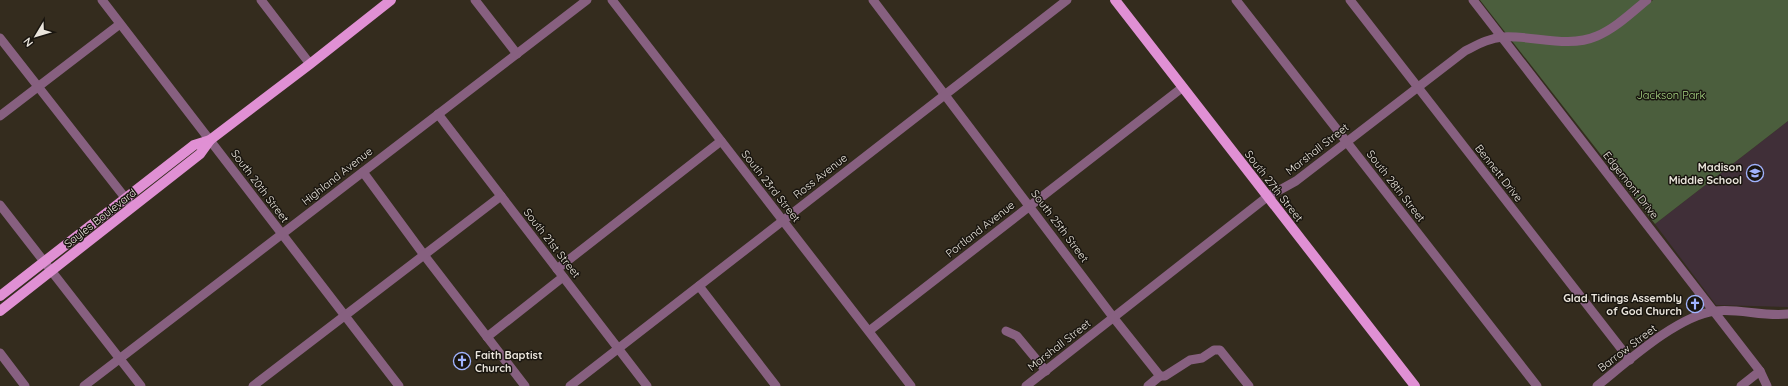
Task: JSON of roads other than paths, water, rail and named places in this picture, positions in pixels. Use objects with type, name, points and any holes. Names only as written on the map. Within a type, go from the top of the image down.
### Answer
[{"type":"main road","name":"South 27th Street","points":[[1115,0],[1415,386]]},
{"type":"main road","name":"Sayles Boulevard","points":[[0,311],[200,154],[210,140],[310,64],[389,1]]},
{"type":"main road","name":"Sayles Boulevard","points":[[0,296],[194,145],[210,140]]},
{"type":"street","name":"South 20th Street","points":[[102,0],[399,386]]},
{"type":"street","points":[[261,0],[310,64]]},
{"type":"street","points":[[475,0],[517,54]]},
{"type":"street","name":"Highland Avenue","points":[[84,386],[587,0]]},
{"type":"street","name":"South 23rd Street","points":[[612,0],[911,386]]},
{"type":"street","name":"South 25th Street","points":[[873,0],[1113,317],[1160,376]]},
{"type":"street","name":"Ross Avenue","points":[[570,386],[944,94],[1067,0]]},
{"type":"street","name":"South 28th Street","points":[[1236,0],[1537,386]]},
{"type":"street","name":"Bennett Drive","points":[[1350,0],[1630,360]]},
{"type":"street","name":"Edgemont Drive","points":[[1473,0],[1616,187],[1760,371],[1767,386]]},
{"type":"street","name":"Marshall Street","points":[[1026,386],[1267,197],[1296,181],[1465,51],[1483,42],[1502,37],[1564,42],[1597,36],[1617,25],[1647,0]]},
{"type":"street","points":[[0,116],[120,24]]},
{"type":"street","points":[[0,38],[133,207]]},
{"type":"street","name":"Portland Avenue","points":[[869,331],[1183,87]]},
{"type":"street","name":"South 21st Street","points":[[438,114],[647,386]]},
{"type":"street","points":[[557,269],[721,141]]},
{"type":"street","points":[[363,172],[424,255],[525,386]]},
{"type":"street","points":[[253,386],[501,196]]},
{"type":"street","points":[[0,205],[141,386]]},
{"type":"street","points":[[487,336],[563,277]]},
{"type":"street","points":[[699,286],[776,386]]},
{"type":"street","name":"Barrow Street","points":[[1597,386],[1680,323],[1714,311],[1733,311],[1775,316],[1788,314]]},
{"type":"street","points":[[1006,331],[1017,336],[1046,371]]},
{"type":"street","points":[[1148,386],[1160,376],[1165,376],[1190,360],[1202,358],[1214,350],[1220,350],[1249,386]]},
{"type":"street","points":[[0,353],[25,386]]},
{"type":"street","points":[[1741,386],[1760,371]]},
{"type":"street","points":[[262,378],[268,386]]},
{"type":"place","name":"Madison Middle School","points":[[1755,173]]},
{"type":"place","name":"Glad Tidings Assembly of God Church","points":[[1695,304]]},
{"type":"place","name":"Faith Baptist Church","points":[[462,361]]},
{"type":"park label","name":"Jackson Park","points":[[1671,95]]}]
